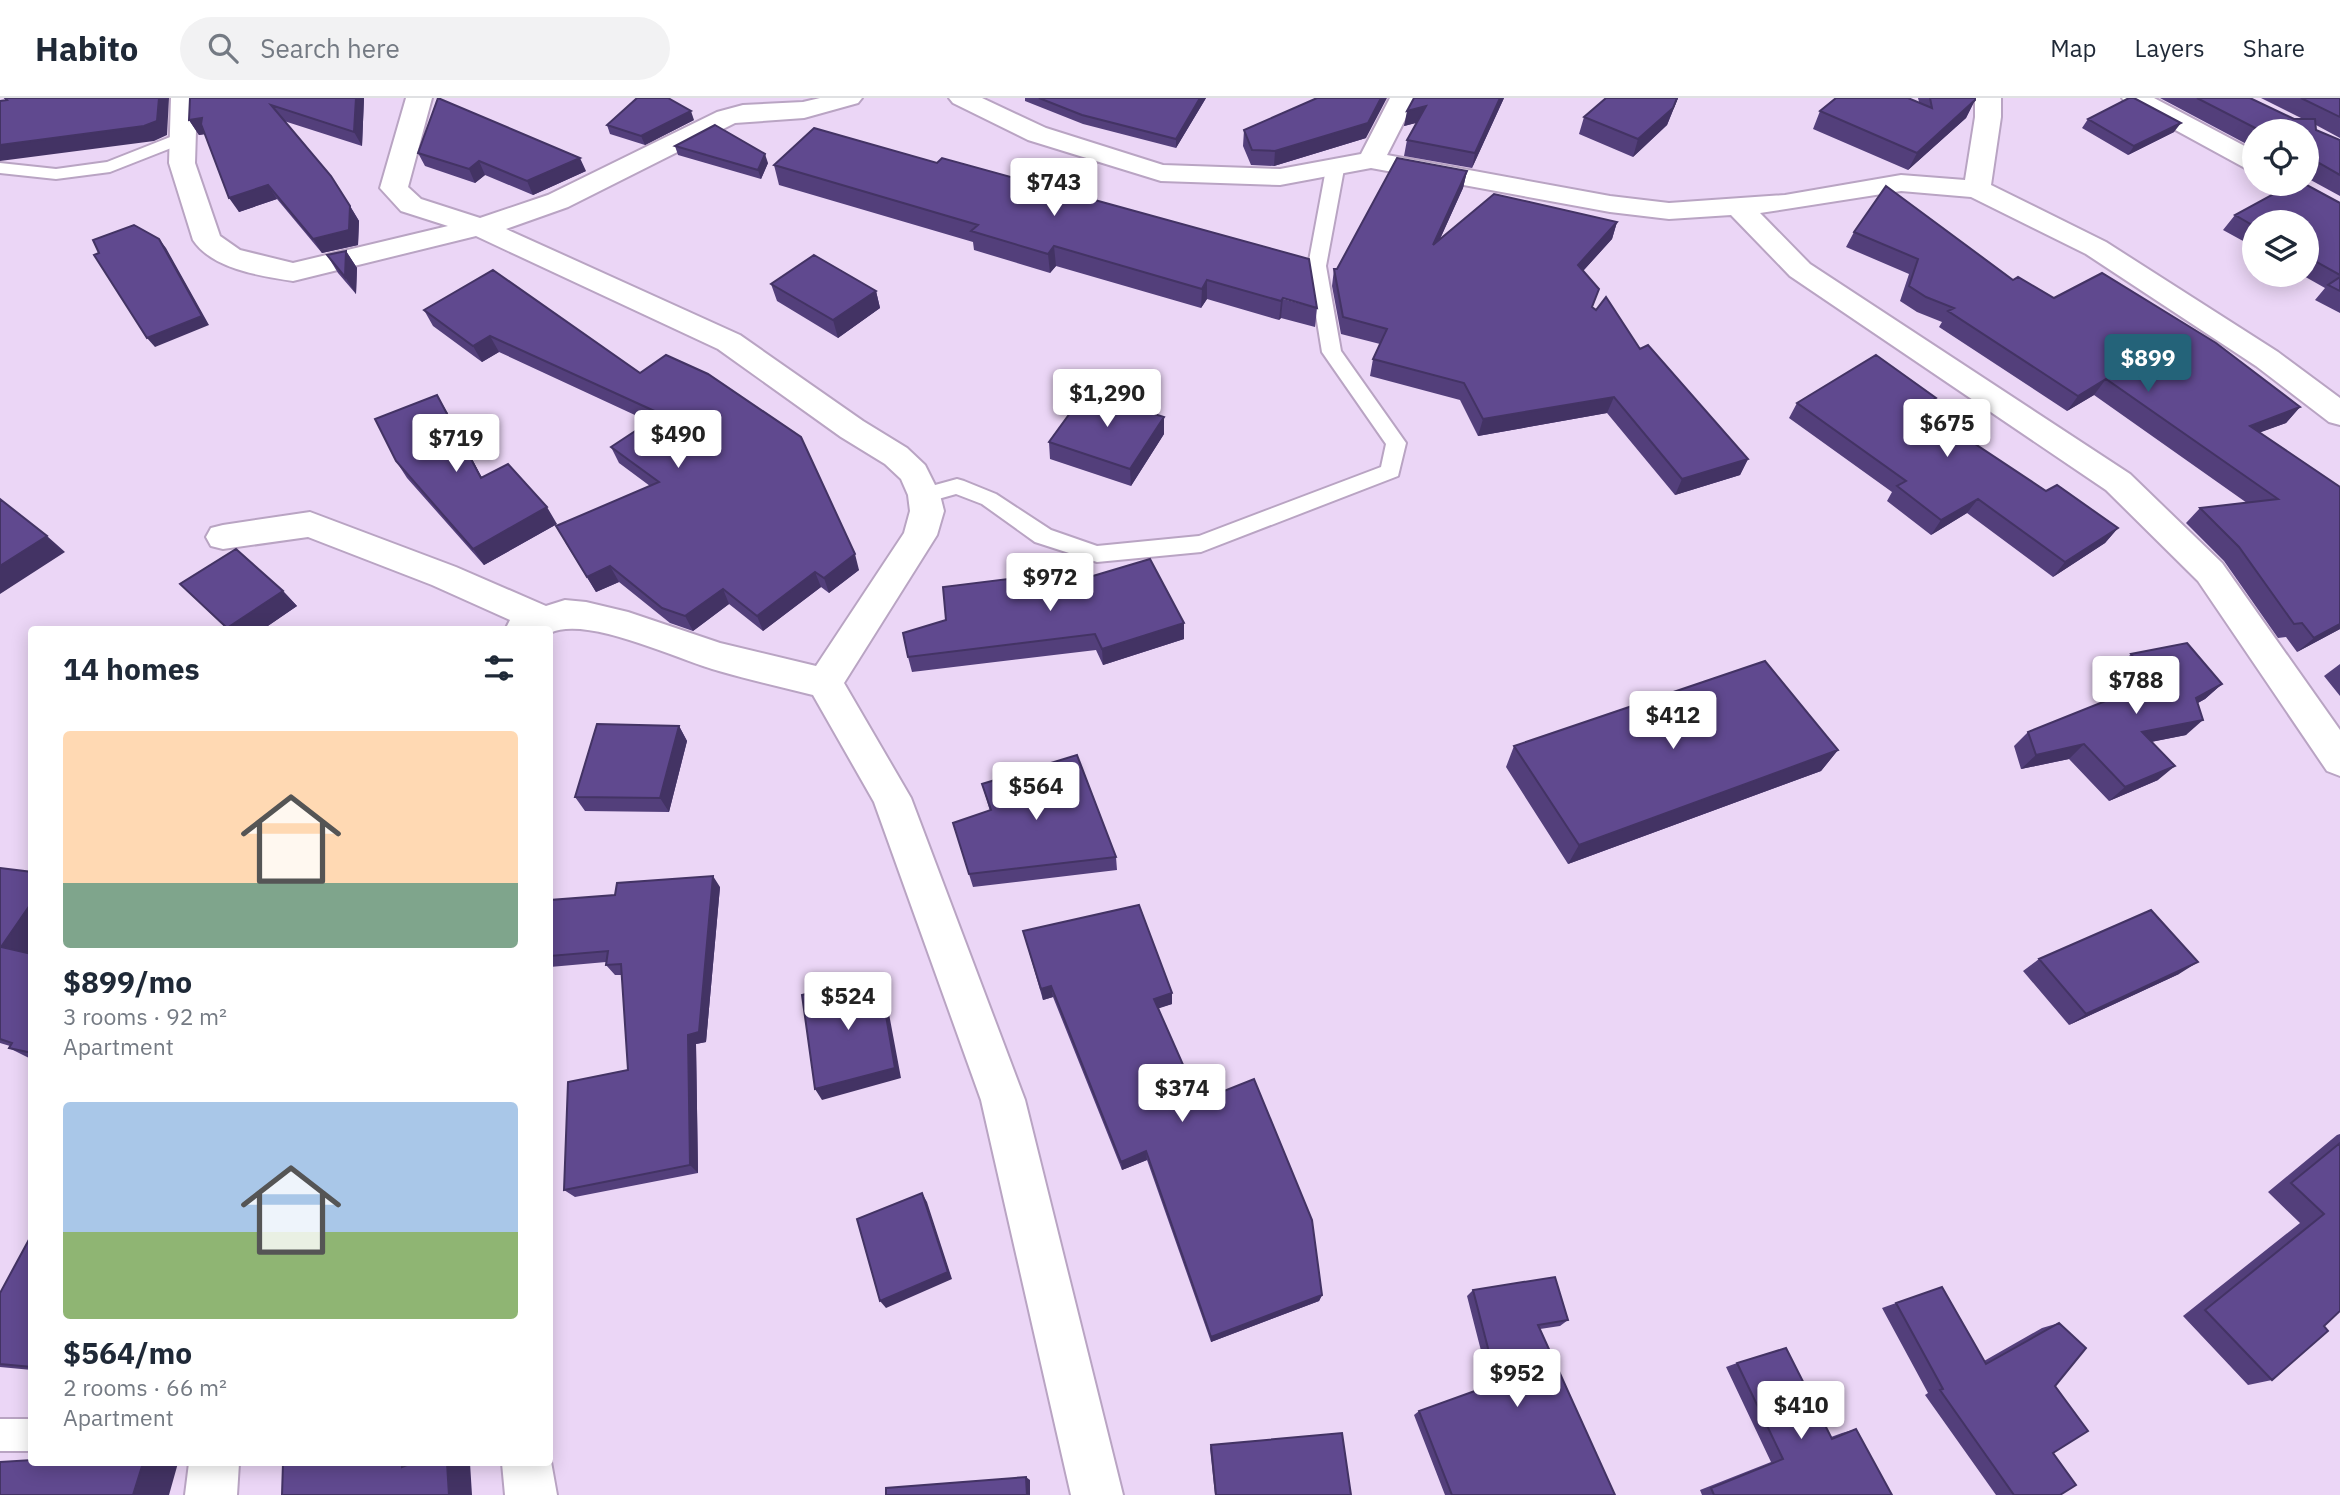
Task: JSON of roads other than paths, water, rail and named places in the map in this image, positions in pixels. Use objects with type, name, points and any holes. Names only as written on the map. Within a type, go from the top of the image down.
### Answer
[{"type":"street","points":[[184,98],[183,163],[207,240],[229,256],[272,269],[293,272],[481,228],[558,201],[750,104],[804,110],[849,98]]},
{"type":"street","points":[[419,98],[394,188],[411,205],[481,228],[729,342],[852,429],[896,456],[914,473],[924,495],[927,511],[919,534],[825,683]]},
{"type":"street","points":[[962,98],[1037,134],[1161,173],[1280,177],[1335,169],[1371,160],[1610,204],[1669,211],[1785,203],[1901,183],[1977,189],[2096,248],[2267,359],[2340,414]]},
{"type":"street","points":[[1371,160],[1403,98]]},
{"type":"street","points":[[1977,189],[1988,117],[1987,98]]},
{"type":"street","points":[[2135,98],[2242,156]]},
{"type":"street","points":[[1738,206],[1801,270],[2118,482],[2210,572],[2340,761]]},
{"type":"street","points":[[223,537],[310,524],[444,576],[534,625],[565,614],[596,619],[628,626],[718,657],[825,683],[892,798],[1003,1100],[1097,1495]]},
{"type":"street","points":[[211,1495],[214,1466]]},
{"type":"street","points":[[527,1466],[531,1495]]},
{"type":"lane","points":[[0,168],[56,174],[110,167],[183,137]]},
{"type":"lane","points":[[924,495],[957,486],[989,499],[1043,536],[1097,554],[1200,544],[1391,471],[1396,443],[1332,352],[1317,266],[1335,169]]},
{"type":"lane","points":[[0,1435],[28,1435]]}]
